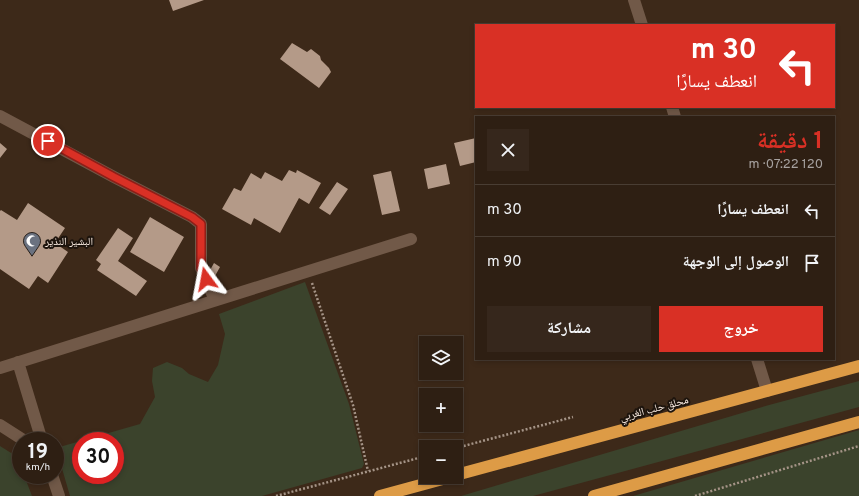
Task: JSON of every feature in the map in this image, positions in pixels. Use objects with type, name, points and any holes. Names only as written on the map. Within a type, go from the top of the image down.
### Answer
[{"type":"highway","name":"محلق حلب الغربي","points":[[463,473],[859,366]]},
{"type":"highway","points":[[594,496],[859,422]]},
{"type":"highway","points":[[380,496],[424,484]]},
{"type":"street","points":[[634,0],[642,24]]},
{"type":"street","points":[[0,116],[192,217],[201,224],[201,268],[215,300]]},
{"type":"street","points":[[0,368],[411,239]]},
{"type":"street","points":[[757,360],[767,391]]},
{"type":"street","points":[[18,362],[39,432]]},
{"type":"street","points":[[0,425],[12,433]]},
{"type":"street","points":[[55,484],[59,496]]},
{"type":"path","points":[[308,271],[353,405],[368,471]]},
{"type":"path","points":[[463,446],[573,417]]},
{"type":"path","points":[[695,496],[859,446]]},
{"type":"path","points":[[276,496],[419,458]]},
{"type":"green space","points":[[305,282],[349,404],[364,464],[362,468],[262,496],[70,496],[64,475],[64,446],[72,443],[72,484],[124,484],[124,432],[112,432],[140,424],[155,397],[152,381],[153,368],[167,362],[208,382],[218,365],[225,334],[219,314]]},
{"type":"green space","points":[[859,381],[859,407],[533,496],[461,496],[769,405]]},
{"type":"green space","points":[[859,430],[859,496],[633,496]]},
{"type":"green space","points":[[0,446],[12,453],[12,484],[27,484],[32,496],[0,496]]},
{"type":"building","points":[[169,0],[204,0],[173,11]]},
{"type":"building","points":[[292,43],[307,52],[311,49],[320,56],[321,60],[329,68],[331,72],[319,88],[280,59]]},
{"type":"building","points":[[475,138],[475,162],[460,166],[454,143]]},
{"type":"building","points":[[0,143],[7,149],[0,158]]},
{"type":"building","points":[[446,164],[450,184],[428,189],[424,169]]},
{"type":"building","points":[[289,170],[296,173],[297,170],[321,183],[309,204],[299,198],[280,233],[254,218],[251,225],[222,209],[234,188],[241,191],[251,173],[261,179],[265,172],[282,181]]},
{"type":"building","points":[[391,171],[400,211],[382,215],[373,175]]},
{"type":"building","points":[[337,182],[348,189],[330,215],[319,208]]},
{"type":"building","points":[[28,203],[65,228],[55,243],[68,252],[48,283],[38,276],[29,289],[0,269],[0,211],[1,210],[17,220]]},
{"type":"building","points":[[150,217],[184,237],[164,272],[130,252]]},
{"type":"building","points":[[118,228],[133,238],[118,261],[147,281],[136,296],[97,270],[101,264],[96,260]]},
{"type":"building","points":[[214,263],[220,267],[215,276],[209,272]]},
{"type":"place","name":"البشير النذير","points":[[32,256]]},
{"type":"route","points":[[48,141],[192,217],[201,224],[201,268],[206,279]]}]
